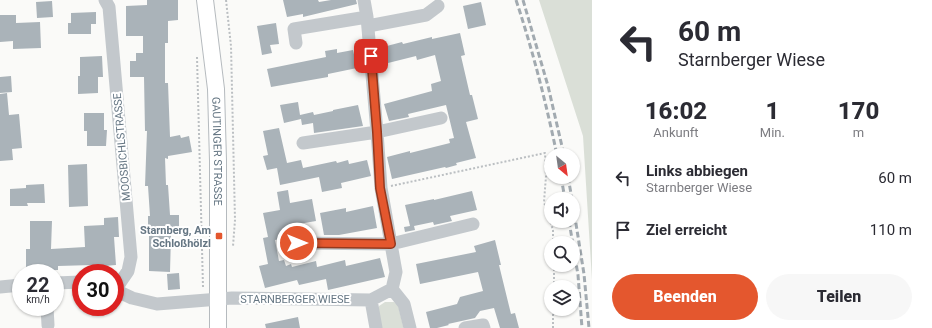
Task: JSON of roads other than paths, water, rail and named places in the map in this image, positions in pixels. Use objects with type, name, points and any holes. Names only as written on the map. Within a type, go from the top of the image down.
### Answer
[{"type":"main road","name":"GAUTINGER STRASSE","points":[[205,0],[216,89],[218,161],[211,300],[218,328]]},
{"type":"street","name":"MOOSBICHLSTRASSE","points":[[105,0],[109,7],[131,258],[128,271],[124,277]]},
{"type":"street","points":[[110,17],[117,11],[118,0]]},
{"type":"street","points":[[364,0],[368,22],[380,188],[396,272],[392,290],[404,304],[410,328]]},
{"type":"street","points":[[296,42],[294,29],[426,15],[438,6]]},
{"type":"street","points":[[302,143],[377,132],[441,118]]},
{"type":"street","points":[[297,243],[391,244],[473,224]]},
{"type":"street","points":[[0,287],[12,286]]},
{"type":"street","name":"STARNBERGER WIESE","points":[[124,294],[132,298],[157,304],[232,298],[371,300],[392,290]]},
{"type":"street","points":[[371,300],[376,328]]},
{"type":"street","points":[[48,316],[48,325]]},
{"type":"street","points":[[465,328],[483,325],[484,328]]},
{"type":"railway","points":[[516,0],[539,77],[555,148]]},
{"type":"railway","points":[[523,0],[548,86],[562,148]]},
{"type":"railway","points":[[562,184],[564,192]]},
{"type":"railway","points":[[569,184],[571,192]]},
{"type":"railway","points":[[570,228],[578,275],[582,328]]},
{"type":"railway","points":[[577,228],[584,274],[589,328]]},
{"type":"place","name":"Starnberg, Am Schloßhölzl","points":[[219,236]]}]
